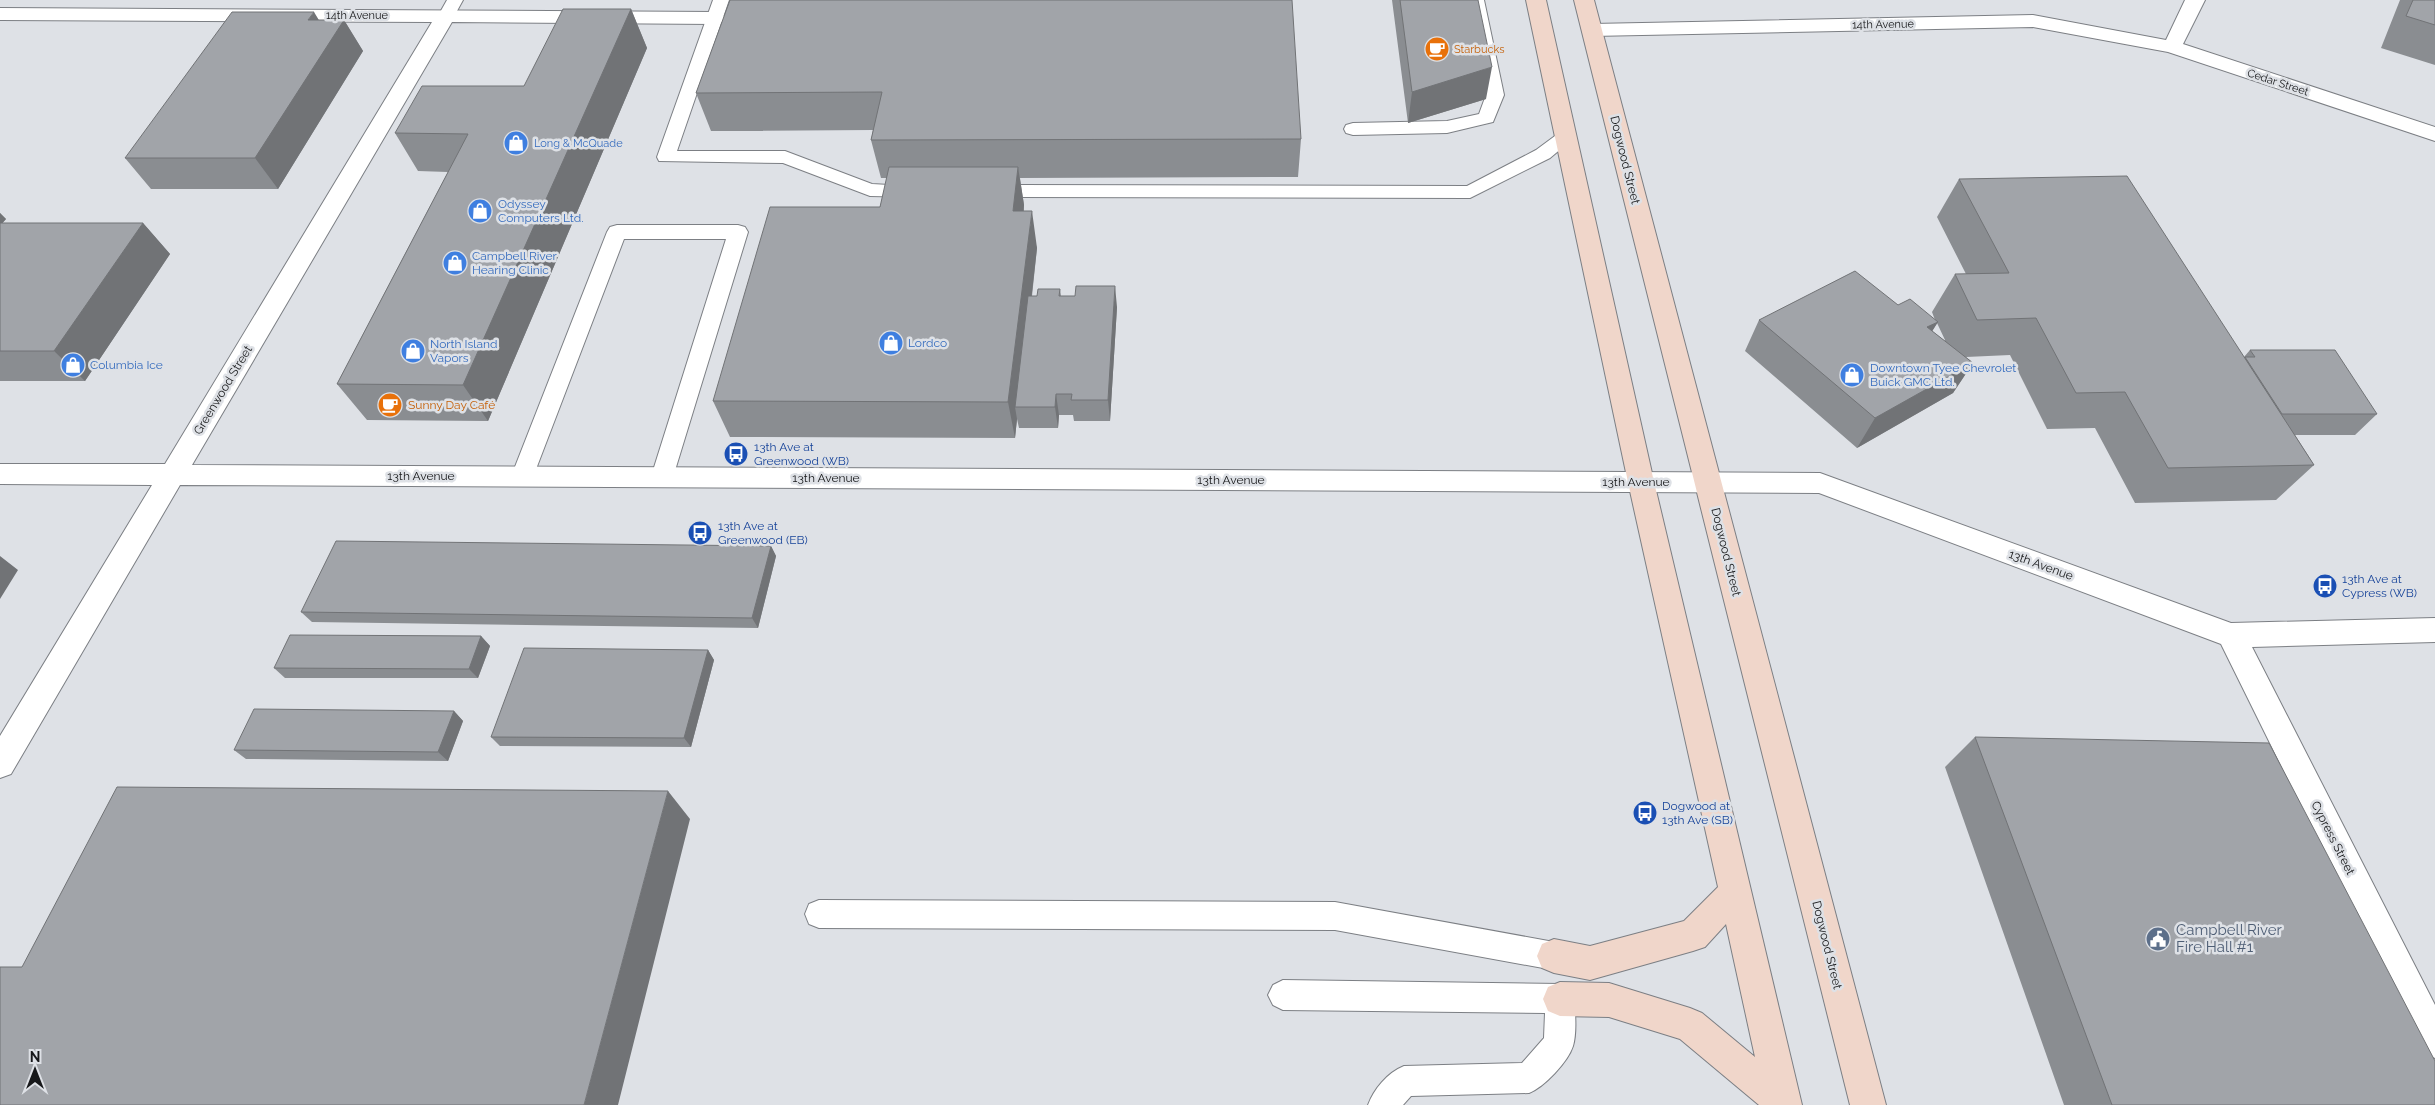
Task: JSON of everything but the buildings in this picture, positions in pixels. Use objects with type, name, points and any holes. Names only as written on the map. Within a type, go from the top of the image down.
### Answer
[{"type":"main road","points":[[1536,0],[1642,482],[1783,1104]]},
{"type":"main road","name":"Dogwood Street","points":[[1584,0],[1868,1105]]},
{"type":"main road","points":[[1554,956],[1590,962],[1694,935],[1735,892]]},
{"type":"main road","points":[[1560,999],[1609,1000],[1690,1025],[1783,1104]]},
{"type":"street","points":[[2172,48],[2195,0]]},
{"type":"street","name":"14th Avenue","points":[[0,14],[450,8],[718,9]]},
{"type":"street","name":"Greenwood Street","points":[[0,764],[450,8]]},
{"type":"street","name":"14th Avenue","points":[[1592,30],[2033,21],[2172,48]]},
{"type":"street","name":"Cedar Street","points":[[2172,48],[2435,134]]},
{"type":"street","name":"13th Avenue","points":[[0,474],[1820,483],[2231,635],[2435,630]]},
{"type":"street","name":"Cypress Street","points":[[2231,635],[2435,1041]]},
{"type":"lane","points":[[1353,129],[1447,127],[1487,118],[1494,96],[1476,0]]},
{"type":"lane","points":[[718,9],[666,157],[785,157],[870,190],[940,191]]},
{"type":"lane","points":[[970,191],[1470,192],[1543,154],[1566,137]]},
{"type":"lane","points":[[522,477],[617,232],[738,232],[662,477]]},
{"type":"lane","points":[[819,914],[1335,916],[1554,956]]},
{"type":"lane","points":[[1283,995],[1560,999],[1559,1044],[1529,1078],[1404,1081],[1382,1105]]},
{"type":"place","name":"Starbucks","points":[[1437,49]]},
{"type":"place","name":"Long & McQuade","points":[[516,143]]},
{"type":"place","name":"Odyssey Computers Ltd.","points":[[480,211]]},
{"type":"place","name":"Campbell River Hearing Clinic","points":[[455,263]]},
{"type":"place","name":"Lordco","points":[[891,343]]},
{"type":"place","name":"North Island Vapors","points":[[413,351]]},
{"type":"place","name":"Columbia Ice","points":[[73,365]]},
{"type":"place","name":"Downtown Tyee Chevrolet Buick GMC Ltd.","points":[[1852,375]]},
{"type":"place","name":"Sunny Day Café","points":[[390,405]]},
{"type":"place","name":"13th Ave at Greenwood (WB)","points":[[736,454]]},
{"type":"place","name":"13th Ave at Greenwood (EB)","points":[[700,533]]},
{"type":"place","name":"13th Ave at Cypress (WB)","points":[[2325,586]]},
{"type":"place","name":"Dogwood at 13th Ave (SB)","points":[[1645,813]]},
{"type":"place","name":"Campbell River Fire Hall #1","points":[[2158,939]]}]
